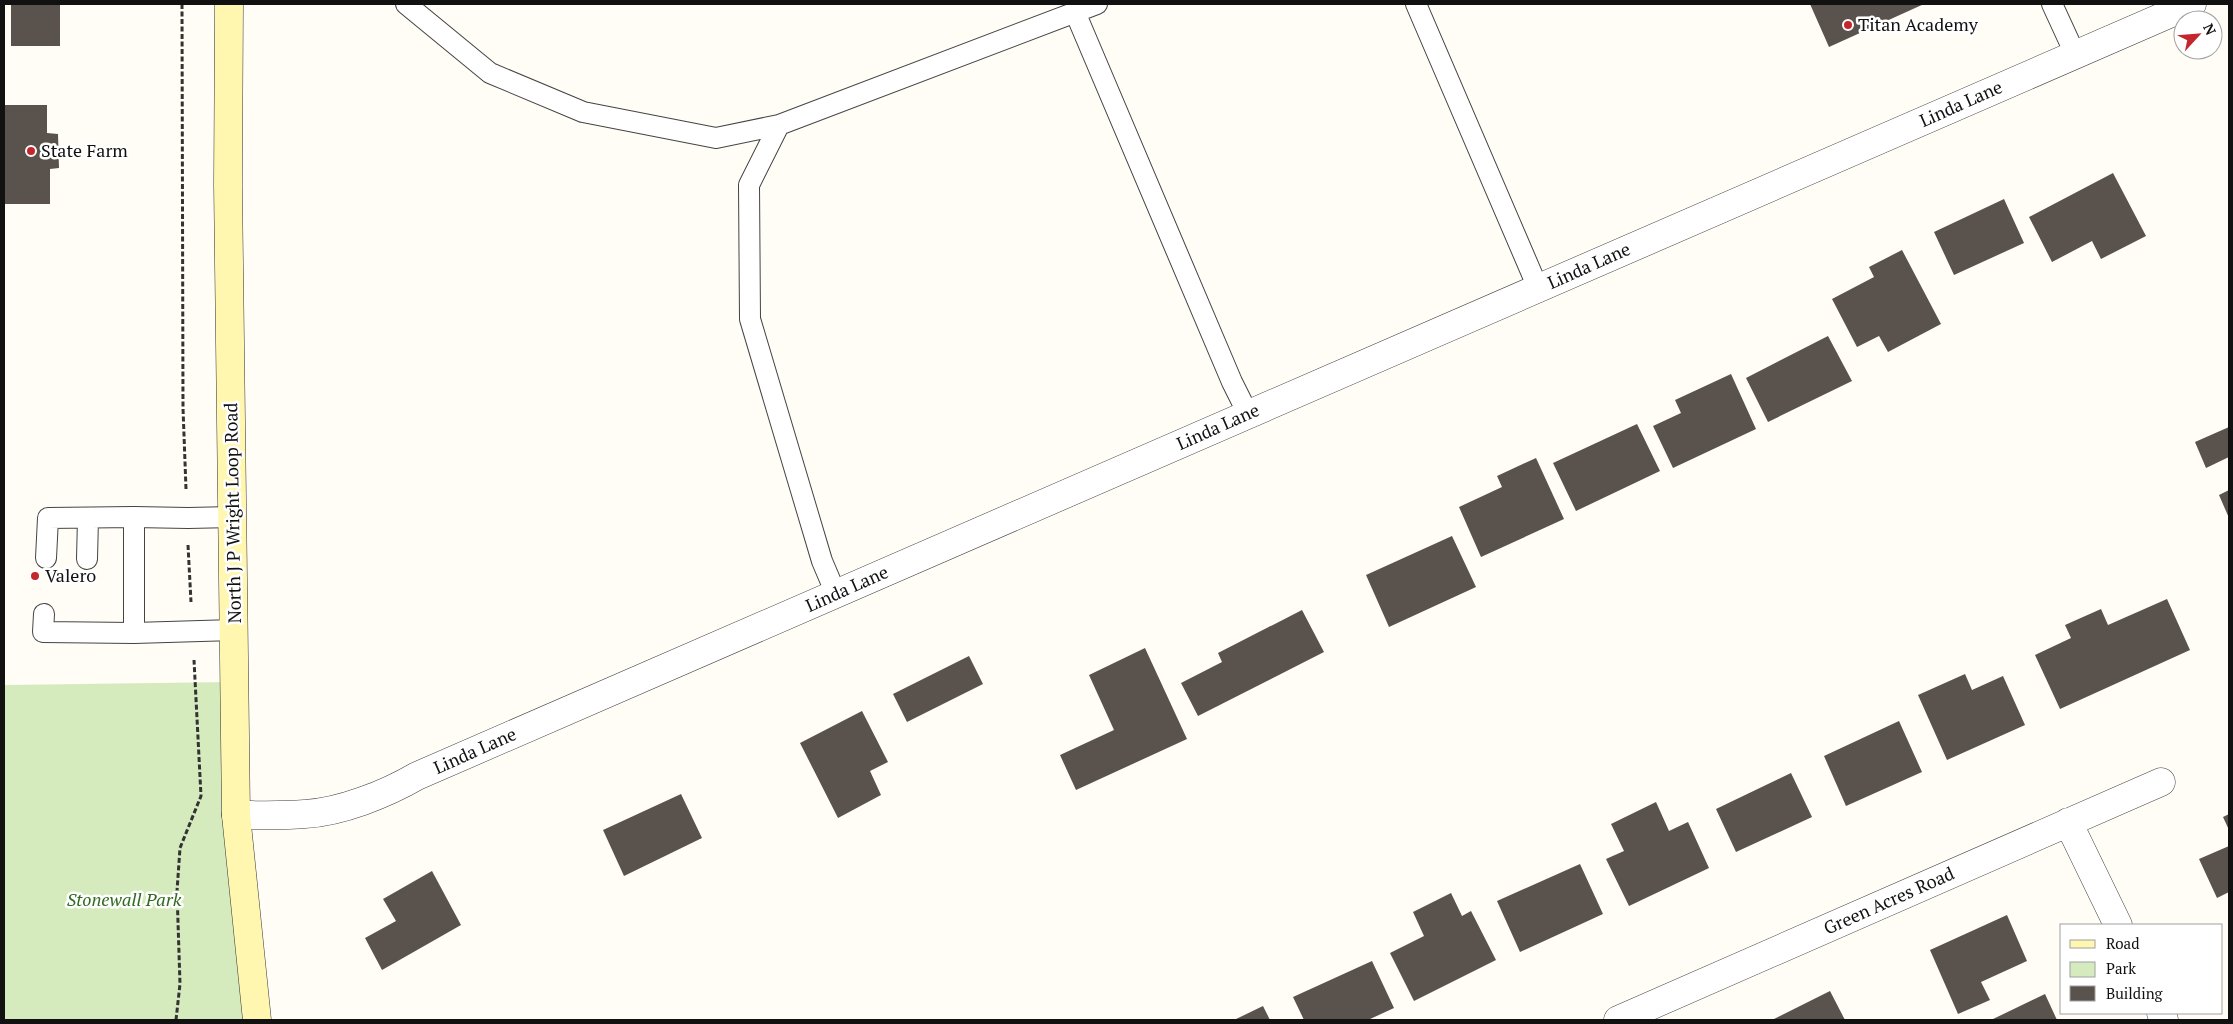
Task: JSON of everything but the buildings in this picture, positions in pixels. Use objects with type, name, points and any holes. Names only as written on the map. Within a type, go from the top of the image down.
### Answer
[{"type":"main road","name":"North J P Wright Loop Road","points":[[229,4],[228,186],[236,815],[257,1020]]},
{"type":"street","name":"Linda Lane","points":[[236,815],[305,814],[355,804],[402,785],[417,776],[2192,4]]},
{"type":"street","name":"Green Acres Road","points":[[1629,1018],[2161,782]]},
{"type":"street","points":[[2068,822],[2118,924]]},
{"type":"lane","points":[[406,4],[490,73],[583,112],[716,138],[779,125],[1097,4]]},
{"type":"lane","points":[[1416,4],[1538,288]]},
{"type":"lane","points":[[2052,4],[2075,54]]},
{"type":"lane","points":[[1075,12],[1232,382],[1248,414]]},
{"type":"lane","points":[[779,125],[749,185],[750,319],[822,561],[836,594]]},
{"type":"lane","points":[[46,558],[48,518],[188,518],[233,516]]},
{"type":"lane","points":[[134,517],[134,633]]},
{"type":"lane","points":[[87,559],[88,518]]},
{"type":"lane","points":[[44,614],[43,632],[86,624],[134,633],[234,630]]},
{"type":"green space","name":"Stonewall Park","points":[[233,682],[257,1020],[4,1020],[4,685]]},
{"type":"place","name":"Titan Academy","points":[[1848,25]]},
{"type":"place","name":"State Farm","points":[[31,151]]},
{"type":"place","name":"Valero","points":[[35,576]]}]
